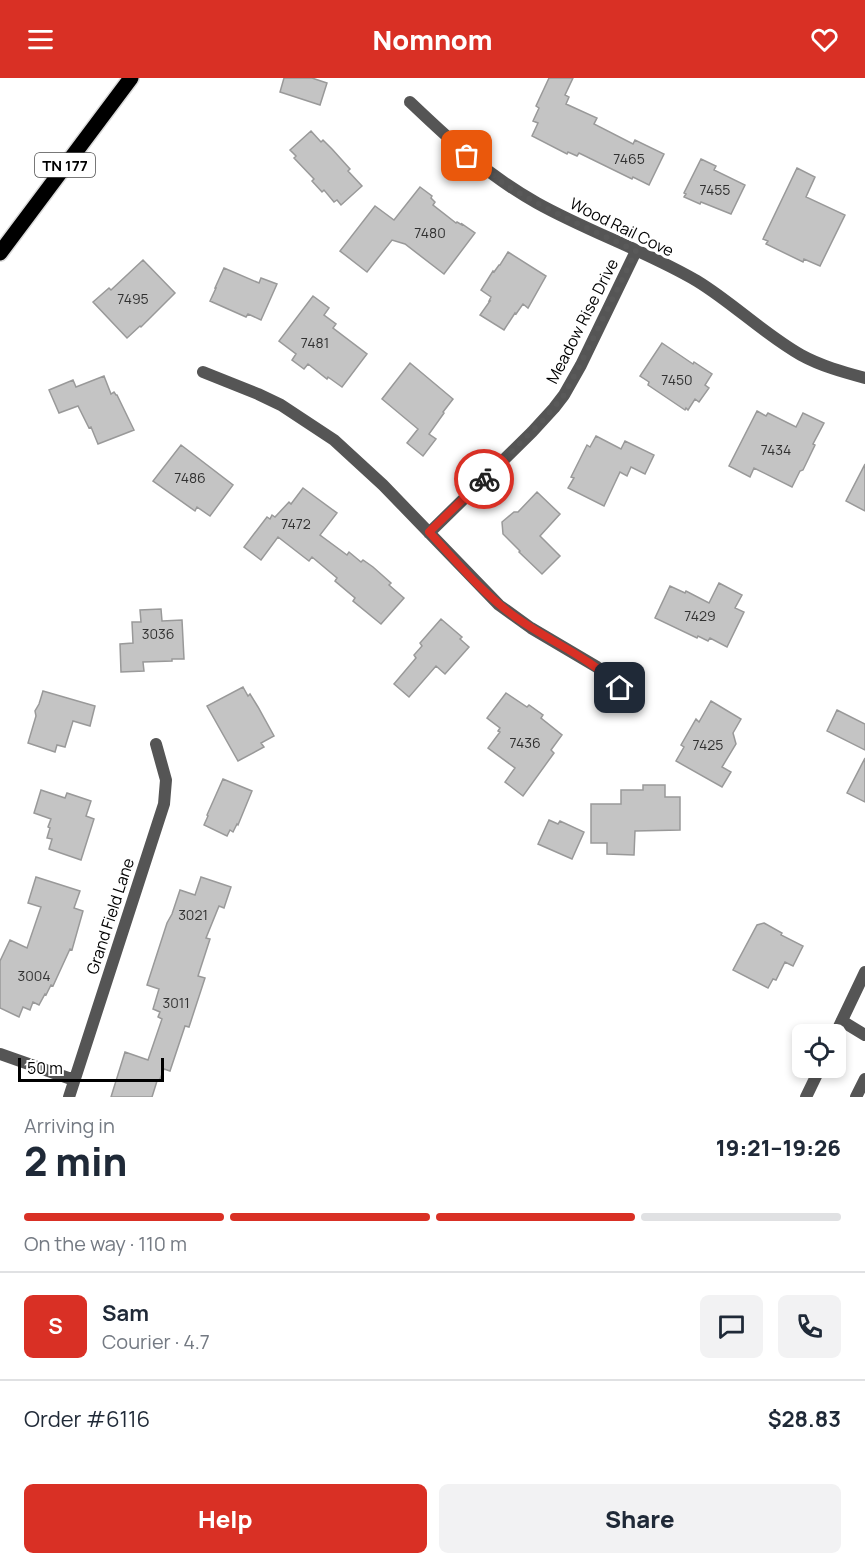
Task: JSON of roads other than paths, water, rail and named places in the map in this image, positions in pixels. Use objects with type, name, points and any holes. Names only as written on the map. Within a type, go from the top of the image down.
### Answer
[{"type":"main road","name":"TN 177","points":[[0,253],[131,78]]},
{"type":"street","name":"Wood Rail Cove","points":[[410,102],[467,156],[502,182],[578,224],[696,281],[801,355],[827,367],[865,378]]},
{"type":"street","name":"Meadow Rise Drive","points":[[429,532],[532,432],[564,395],[636,251]]},
{"type":"street","points":[[203,372],[281,405],[334,440],[359,462],[499,605],[531,628],[597,667],[610,678],[633,705]]},
{"type":"street","name":"Grand Field Lane","points":[[69,1097],[164,804],[166,780],[156,744]]},
{"type":"street","points":[[841,1024],[865,972]]},
{"type":"street","points":[[842,1021],[865,1035]]},
{"type":"street","points":[[0,1054],[74,1080]]},
{"type":"street","points":[[806,1097],[815,1078]]},
{"type":"street","points":[[856,1097],[865,1079]]}]
